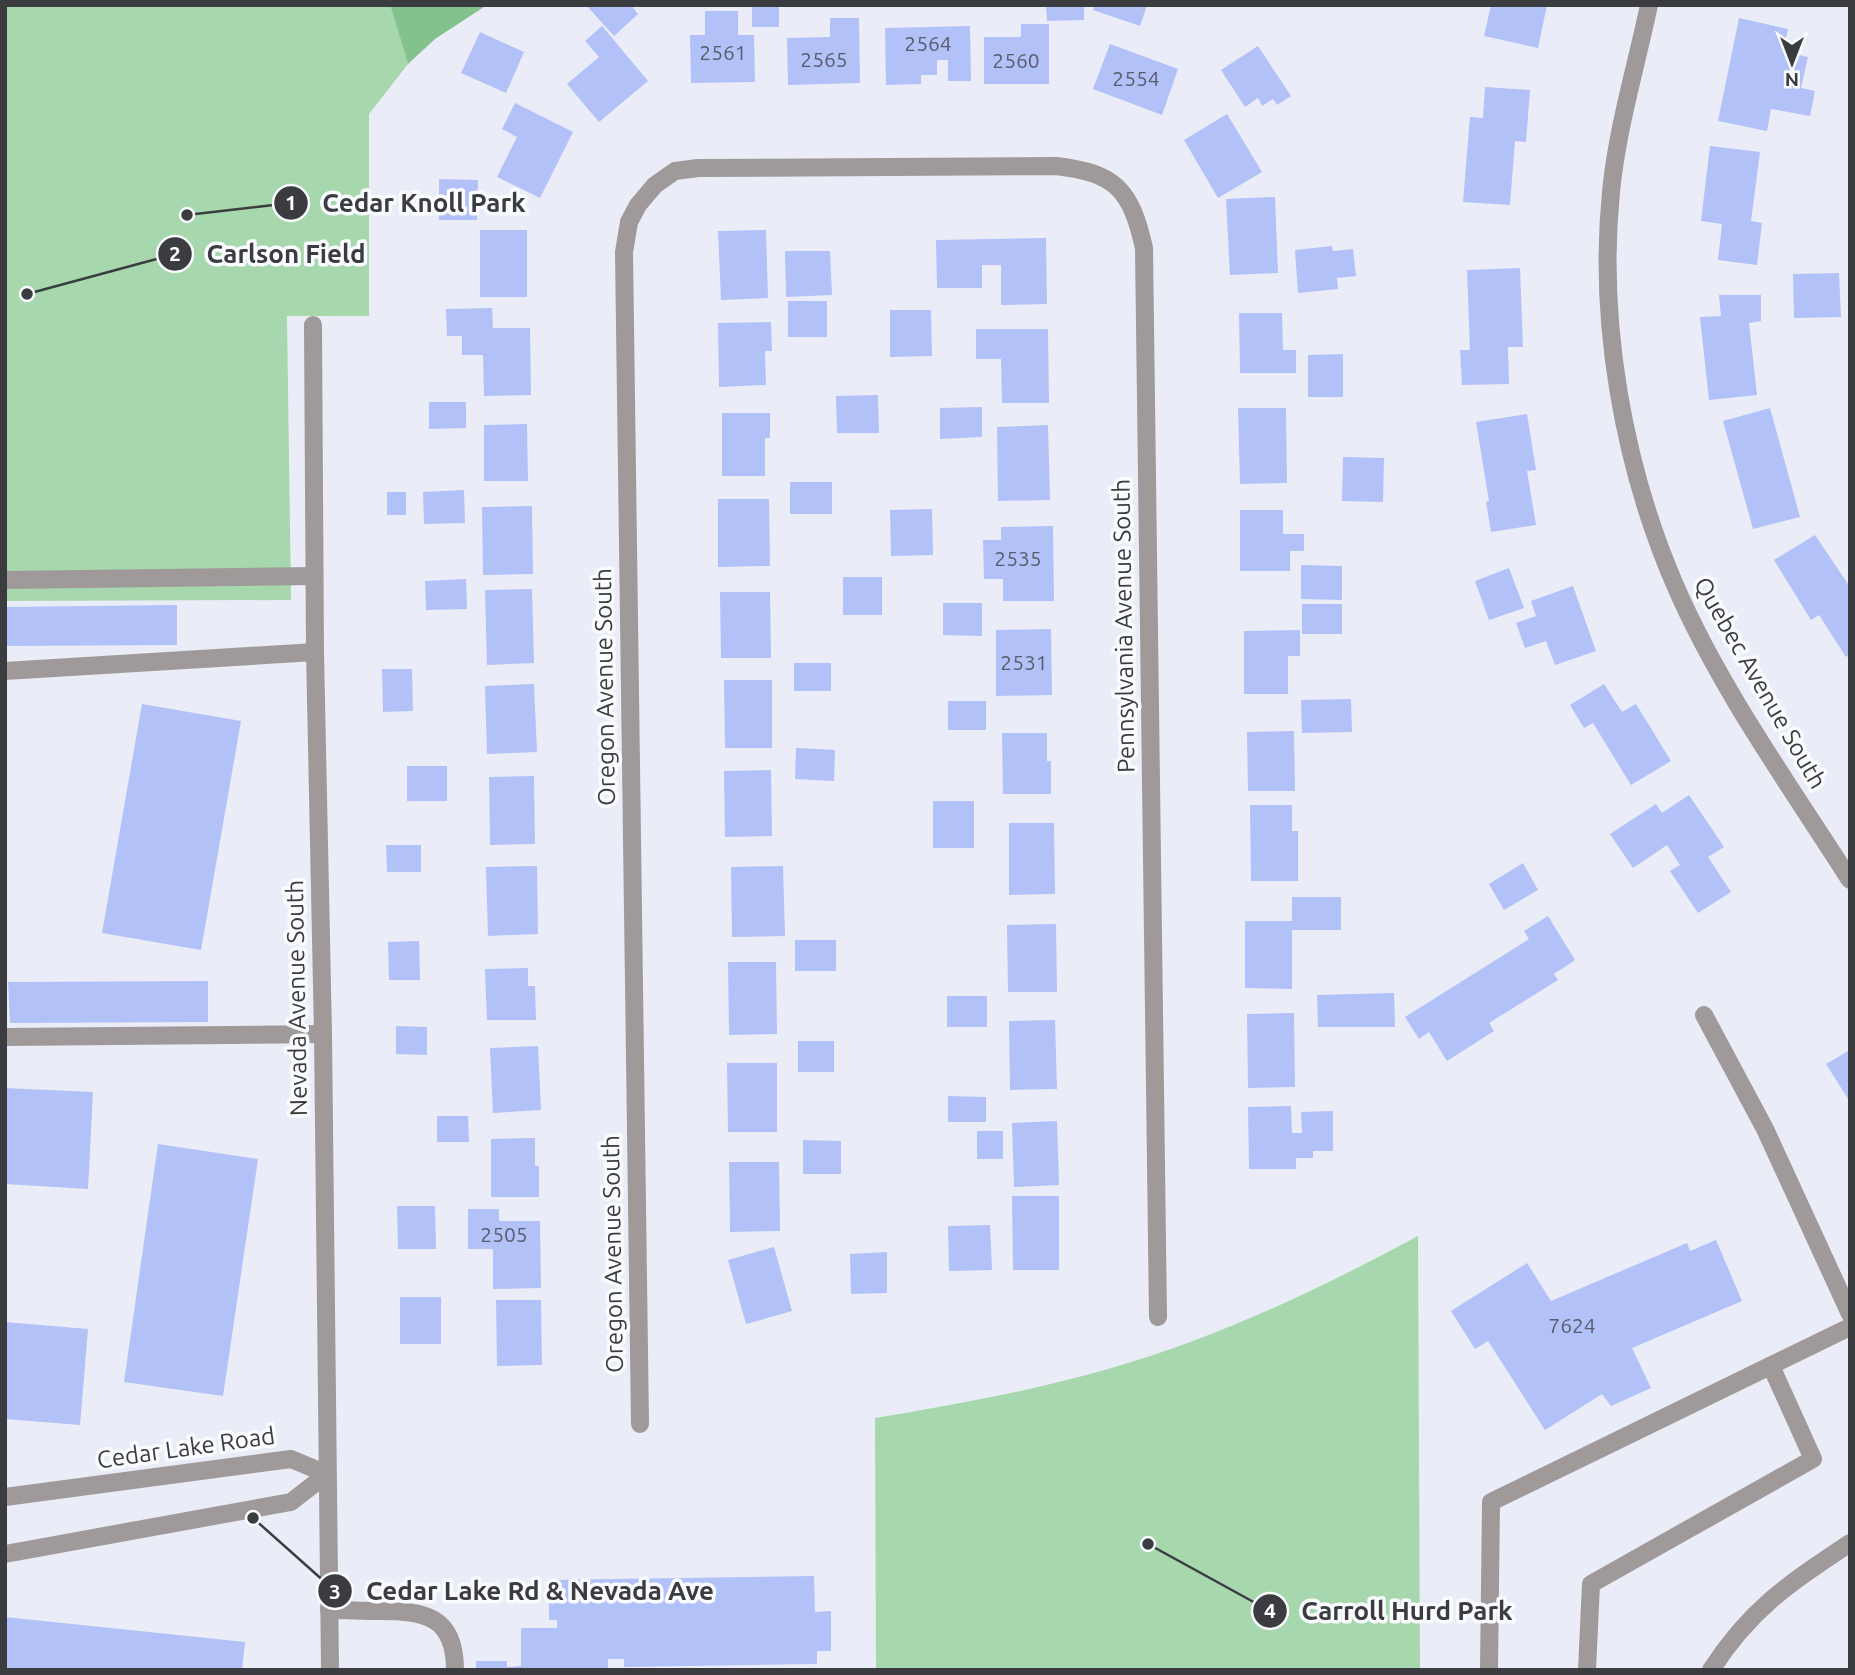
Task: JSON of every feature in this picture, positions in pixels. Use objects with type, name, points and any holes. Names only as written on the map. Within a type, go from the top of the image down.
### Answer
[{"type":"street","name":"Quebec Avenue South","points":[[1649,5],[1617,151],[1611,191],[1608,247],[1610,328],[1620,396],[1642,499],[1675,585],[1705,646],[1850,880]]},
{"type":"street","name":"Pennsylvania Avenue South","points":[[877,167],[1056,166],[1087,169],[1110,180],[1127,197],[1138,220],[1144,248],[1158,1317]]},
{"type":"street","name":"Oregon Avenue South","points":[[640,1424],[624,252],[629,222],[638,205],[655,185],[675,171],[698,168],[877,167]]},
{"type":"street","name":"Nevada Avenue South","points":[[313,325],[314,576],[323,1034],[330,1670]]},
{"type":"street","points":[[5,580],[314,576]]},
{"type":"street","points":[[5,671],[315,652]]},
{"type":"street","points":[[1704,1015],[1765,1129],[1850,1314]]},
{"type":"street","points":[[5,1037],[323,1034]]},
{"type":"street","points":[[1489,1670],[1491,1502],[1850,1327]]},
{"type":"street","points":[[1587,1670],[1591,1584],[1813,1459],[1771,1366]]},
{"type":"street","name":"Cedar Lake Road","points":[[5,1497],[290,1459],[327,1474]]},
{"type":"street","points":[[5,1553],[291,1502],[327,1474]]},
{"type":"street","points":[[1711,1670],[1730,1641],[1758,1610],[1793,1581],[1850,1543]]},
{"type":"street","points":[[329,1610],[410,1611],[424,1614],[440,1625],[449,1638],[455,1654],[455,1670]]},
{"type":"green space","points":[[5,5],[390,5],[408,64],[369,114],[369,316],[287,316],[291,600],[5,601]]},
{"type":"green space","points":[[390,5],[487,5],[435,39],[408,64]]},
{"type":"green space","points":[[1418,1236],[1420,1670],[876,1670],[875,1418],[1042,1386],[1177,1347],[1282,1304]]},
{"type":"building","points":[[586,5],[631,5],[638,14],[614,36]]},
{"type":"building","points":[[752,5],[779,5],[779,27],[752,27]]},
{"type":"building","points":[[1046,5],[1084,5],[1084,20],[1047,21]]},
{"type":"building","points":[[1095,5],[1147,5],[1140,26],[1093,10]]},
{"type":"building","points":[[1491,5],[1547,5],[1538,48],[1484,36]]},
{"type":"building","points":[[705,11],[738,11],[738,35],[754,35],[755,82],[691,83],[690,35],[705,35]]},
{"type":"building","points":[[830,18],[859,18],[860,83],[788,85],[787,38],[830,37]]},
{"type":"building","points":[[1739,18],[1788,29],[1783,51],[1808,57],[1801,88],[1815,91],[1810,116],[1771,109],[1767,131],[1718,121]]},
{"type":"building","points":[[1021,24],[1049,24],[1049,84],[984,84],[984,37],[1021,37]]},
{"type":"building","points":[[602,26],[648,81],[599,122],[567,84],[599,57],[585,41]]},
{"type":"building","points":[[970,26],[971,81],[948,81],[948,60],[937,60],[937,75],[921,75],[921,84],[886,85],[885,28]]},
{"type":"building","points":[[480,32],[524,52],[506,93],[461,73]]},
{"type":"building","points":[[1110,44],[1178,69],[1162,115],[1093,89]]},
{"type":"building","points":[[1258,46],[1291,96],[1277,105],[1273,99],[1262,106],[1258,98],[1245,107],[1221,70]]},
{"type":"building","points":[[1485,87],[1530,90],[1526,142],[1515,141],[1510,205],[1463,202],[1470,117],[1483,118]]},
{"type":"building","points":[[515,103],[573,132],[540,198],[497,177],[517,137],[502,129]]},
{"type":"building","points":[[1227,114],[1262,172],[1218,198],[1184,140]]},
{"type":"building","points":[[1710,146],[1760,152],[1751,221],[1762,223],[1757,265],[1718,260],[1722,224],[1701,221]]},
{"type":"building","points":[[439,179],[478,180],[477,220],[439,220]]},
{"type":"building","points":[[1275,197],[1278,273],[1230,275],[1226,199]]},
{"type":"building","points":[[480,230],[527,230],[527,297],[480,297]]},
{"type":"building","points":[[766,230],[768,298],[721,300],[718,231]]},
{"type":"building","points":[[1046,238],[1047,304],[1001,305],[1001,265],[982,265],[982,288],[937,288],[936,240]]},
{"type":"building","points":[[1332,246],[1333,251],[1353,249],[1356,276],[1337,278],[1338,289],[1298,293],[1295,250]]},
{"type":"building","points":[[785,251],[830,251],[832,295],[786,297]]},
{"type":"building","points":[[1520,268],[1523,347],[1508,347],[1509,384],[1462,385],[1460,350],[1470,350],[1467,270]]},
{"type":"building","points":[[1839,273],[1841,317],[1794,318],[1793,274]]},
{"type":"building","points":[[1719,295],[1761,295],[1761,321],[1749,323],[1757,395],[1709,400],[1700,317],[1721,316]]},
{"type":"building","points":[[788,301],[827,301],[827,337],[788,337]]},
{"type":"building","points":[[492,308],[493,328],[530,328],[531,395],[484,396],[483,355],[462,355],[462,336],[447,336],[446,309]]},
{"type":"building","points":[[890,310],[931,310],[932,356],[890,357]]},
{"type":"building","points":[[1239,313],[1282,313],[1283,350],[1296,350],[1296,373],[1240,373]]},
{"type":"building","points":[[771,322],[772,351],[765,351],[766,385],[719,387],[718,323]]},
{"type":"building","points":[[976,329],[1048,329],[1049,403],[1002,403],[1001,359],[976,359]]},
{"type":"building","points":[[1343,354],[1343,397],[1308,397],[1308,355]]},
{"type":"building","points":[[878,395],[879,433],[837,433],[836,396]]},
{"type":"building","points":[[429,402],[466,402],[466,428],[429,429]]},
{"type":"building","points":[[982,407],[982,437],[940,439],[940,408]]},
{"type":"building","points":[[1238,408],[1286,408],[1287,483],[1240,484]]},
{"type":"building","points":[[1770,408],[1800,517],[1753,529],[1723,421]]},
{"type":"building","points":[[722,413],[770,413],[770,438],[765,438],[765,476],[722,476]]},
{"type":"building","points":[[1527,414],[1536,470],[1527,471],[1536,525],[1491,532],[1486,502],[1489,501],[1476,422]]},
{"type":"building","points":[[527,424],[528,481],[484,481],[484,425]]},
{"type":"building","points":[[1048,425],[1050,500],[998,501],[997,427]]},
{"type":"building","points":[[1343,457],[1384,458],[1383,502],[1342,501]]},
{"type":"building","points":[[790,482],[832,482],[832,514],[790,514]]},
{"type":"building","points":[[464,490],[465,523],[424,524],[423,492]]},
{"type":"building","points":[[387,492],[406,492],[406,515],[387,515]]},
{"type":"building","points":[[718,499],[769,499],[770,566],[718,567]]},
{"type":"building","points":[[532,506],[533,574],[483,575],[482,507]]},
{"type":"building","points":[[932,509],[933,555],[891,556],[890,510]]},
{"type":"building","points":[[1240,510],[1283,510],[1283,534],[1304,534],[1304,551],[1290,551],[1290,571],[1240,571]]},
{"type":"building","points":[[1053,526],[1054,601],[1003,601],[1003,579],[984,579],[983,540],[1001,540],[1001,527]]},
{"type":"building","points":[[1815,535],[1850,587],[1850,654],[1846,657],[1819,615],[1811,620],[1774,560]]},
{"type":"building","points":[[1301,565],[1342,566],[1342,600],[1301,599]]},
{"type":"building","points":[[1509,568],[1524,608],[1489,620],[1475,581]]},
{"type":"building","points":[[843,577],[882,577],[882,615],[843,615]]},
{"type":"building","points":[[466,579],[467,609],[426,610],[425,581]]},
{"type":"building","points":[[1573,586],[1596,651],[1555,665],[1546,641],[1525,648],[1516,623],[1536,616],[1531,601]]},
{"type":"building","points":[[532,589],[534,663],[487,665],[485,590]]},
{"type":"building","points":[[720,592],[770,592],[771,658],[721,658]]},
{"type":"building","points":[[943,603],[982,603],[982,636],[943,635]]},
{"type":"building","points":[[1302,604],[1342,604],[1342,634],[1302,634]]},
{"type":"building","points":[[177,605],[177,645],[5,646],[5,607]]},
{"type":"building","points":[[1051,629],[1052,695],[996,696],[996,630]]},
{"type":"building","points":[[1300,630],[1300,656],[1288,656],[1288,694],[1244,694],[1244,631]]},
{"type":"building","points":[[794,663],[831,663],[831,691],[794,691]]},
{"type":"building","points":[[382,669],[412,669],[413,711],[383,712]]},
{"type":"building","points":[[724,680],[772,680],[772,748],[725,748]]},
{"type":"building","points":[[534,684],[537,752],[487,754],[485,686]]},
{"type":"building","points":[[1604,684],[1622,712],[1636,704],[1671,761],[1631,785],[1593,723],[1584,728],[1570,705]]},
{"type":"building","points":[[1351,699],[1352,732],[1302,733],[1301,700]]},
{"type":"building","points":[[948,701],[986,701],[986,730],[948,730]]},
{"type":"building","points":[[142,704],[241,721],[201,950],[102,933]]},
{"type":"building","points":[[1294,731],[1295,791],[1248,791],[1247,732]]},
{"type":"building","points":[[1002,733],[1047,733],[1047,761],[1051,761],[1051,794],[1003,794]]},
{"type":"building","points":[[796,748],[835,750],[834,781],[795,779]]},
{"type":"building","points":[[407,766],[447,766],[447,801],[407,801]]},
{"type":"building","points":[[771,770],[772,836],[725,837],[724,771]]},
{"type":"building","points":[[534,776],[535,844],[490,845],[489,777]]},
{"type":"building","points":[[1689,795],[1724,847],[1708,857],[1731,892],[1698,913],[1670,871],[1680,865],[1667,845],[1633,868],[1610,834],[1656,804],[1662,813]]},
{"type":"building","points":[[933,801],[974,801],[974,848],[933,848]]},
{"type":"building","points":[[1250,805],[1292,805],[1292,831],[1298,831],[1298,881],[1251,881]]},
{"type":"building","points":[[1009,823],[1054,823],[1055,894],[1009,895]]},
{"type":"building","points":[[386,845],[421,845],[421,872],[387,872]]},
{"type":"building","points":[[1523,863],[1538,890],[1504,910],[1489,884]]},
{"type":"building","points":[[537,866],[538,934],[488,936],[486,867]]},
{"type":"building","points":[[783,866],[785,936],[732,937],[731,867]]},
{"type":"building","points":[[1292,897],[1341,897],[1341,930],[1292,930],[1292,989],[1245,988],[1245,921],[1292,921]]},
{"type":"building","points":[[1548,916],[1575,960],[1554,974],[1558,980],[1489,1023],[1494,1031],[1447,1061],[1429,1032],[1419,1039],[1405,1017],[1529,939],[1524,931]]},
{"type":"building","points":[[1056,924],[1057,992],[1008,992],[1007,925]]},
{"type":"building","points":[[795,940],[836,940],[836,971],[795,971]]},
{"type":"building","points":[[419,941],[420,980],[389,980],[388,942]]},
{"type":"building","points":[[728,962],[776,962],[777,1034],[729,1035]]},
{"type":"building","points":[[528,968],[528,986],[535,986],[536,1020],[487,1020],[485,969]]},
{"type":"building","points":[[208,981],[208,1022],[10,1023],[8,982]]},
{"type":"building","points":[[1394,993],[1395,1027],[1318,1027],[1317,995]]},
{"type":"building","points":[[947,996],[987,996],[987,1027],[947,1027]]},
{"type":"building","points":[[1294,1013],[1295,1087],[1248,1088],[1247,1014]]},
{"type":"building","points":[[1055,1020],[1057,1089],[1010,1090],[1009,1021]]},
{"type":"building","points":[[396,1026],[427,1027],[427,1055],[396,1054]]},
{"type":"building","points":[[798,1041],[834,1041],[834,1072],[798,1072]]},
{"type":"building","points":[[538,1046],[541,1110],[493,1113],[490,1048]]},
{"type":"building","points":[[1850,1050],[1850,1102],[1826,1064]]},
{"type":"building","points":[[727,1063],[777,1063],[777,1132],[728,1132]]},
{"type":"building","points":[[5,1088],[93,1092],[88,1189],[5,1184]]},
{"type":"building","points":[[948,1096],[986,1097],[986,1122],[948,1122]]},
{"type":"building","points":[[1291,1106],[1292,1133],[1302,1133],[1301,1112],[1333,1111],[1333,1151],[1313,1151],[1313,1158],[1296,1158],[1296,1169],[1249,1169],[1248,1107]]},
{"type":"building","points":[[437,1116],[468,1116],[469,1142],[437,1142]]},
{"type":"building","points":[[1057,1121],[1059,1185],[1014,1187],[1012,1123]]},
{"type":"building","points":[[977,1131],[1003,1131],[1003,1159],[977,1159]]},
{"type":"building","points":[[535,1138],[539,1197],[491,1197],[491,1139]]},
{"type":"building","points":[[803,1140],[841,1141],[841,1174],[803,1174]]},
{"type":"building","points":[[158,1144],[258,1159],[223,1396],[124,1382]]},
{"type":"building","points":[[729,1162],[779,1162],[780,1231],[730,1232]]},
{"type":"building","points":[[1012,1196],[1059,1196],[1059,1270],[1013,1270]]},
{"type":"building","points":[[397,1206],[435,1206],[436,1249],[398,1249]]},
{"type":"building","points":[[468,1209],[499,1209],[499,1221],[540,1221],[541,1288],[493,1289],[493,1249],[468,1249]]},
{"type":"building","points":[[990,1225],[992,1270],[949,1271],[948,1226]]},
{"type":"building","points":[[1716,1240],[1742,1301],[1632,1348],[1651,1388],[1611,1406],[1602,1394],[1545,1430],[1488,1341],[1475,1349],[1451,1311],[1527,1263],[1551,1301],[1687,1243],[1690,1251]]},
{"type":"building","points":[[774,1247],[792,1311],[746,1324],[728,1260]]},
{"type":"building","points":[[887,1252],[887,1293],[851,1294],[850,1254]]},
{"type":"building","points":[[400,1297],[441,1297],[441,1344],[400,1344]]},
{"type":"building","points":[[496,1300],[541,1300],[542,1365],[497,1366]]},
{"type":"building","points":[[5,1322],[88,1329],[80,1425],[5,1419]]},
{"type":"building","points":[[814,1576],[815,1612],[831,1611],[831,1651],[817,1651],[817,1664],[624,1667],[624,1659],[608,1659],[608,1670],[476,1670],[476,1661],[507,1661],[507,1667],[521,1666],[521,1628],[557,1628],[557,1620],[549,1620],[549,1580]]},
{"type":"building","points":[[5,1617],[245,1642],[242,1670],[5,1670]]},
{"type":"place","name":"Cedar Knoll Park","points":[[187,215]]},
{"type":"place","name":"Carlson Field","points":[[27,294]]},
{"type":"place","name":"Cedar Lake Rd & Nevada Ave","points":[[253,1518]]},
{"type":"place","name":"Carroll Hurd Park","points":[[1148,1544]]}]
